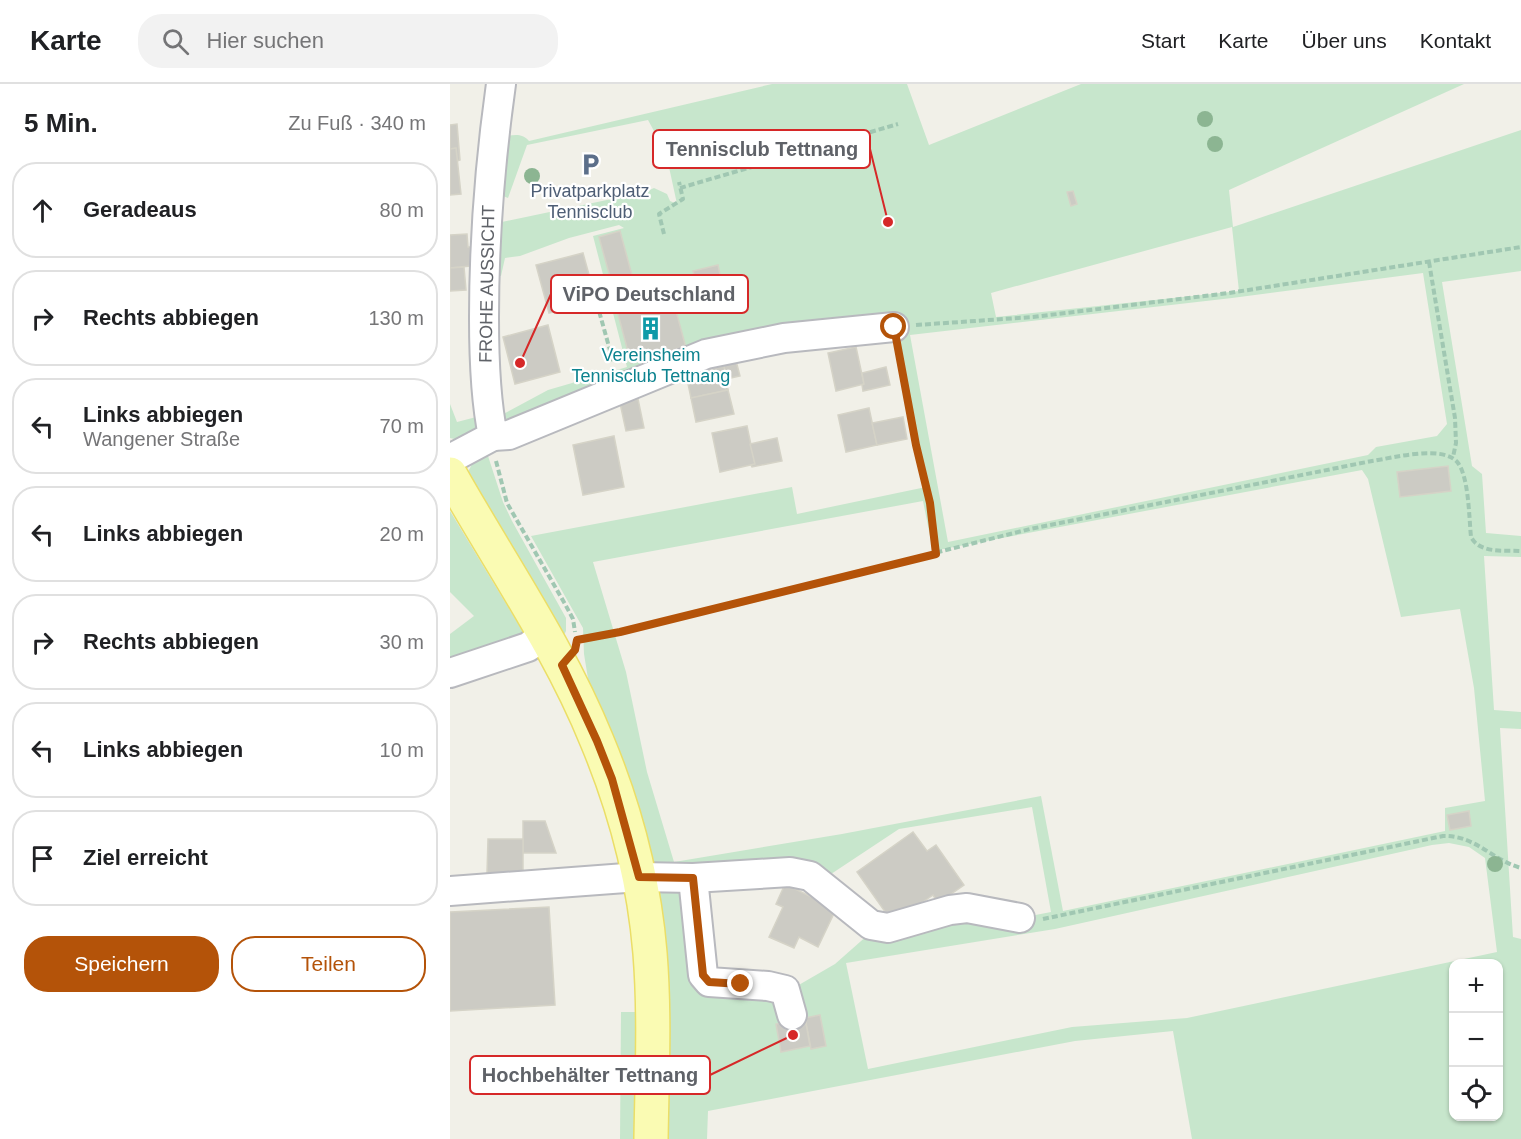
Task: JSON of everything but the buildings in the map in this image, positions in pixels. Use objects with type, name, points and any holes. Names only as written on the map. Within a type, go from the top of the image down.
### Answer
[{"type":"main road","points":[[450,474],[544,634],[569,653],[597,741],[612,779],[639,877],[649,950],[654,1045],[651,1139]]},
{"type":"street","name":"FROHE AUSSICHT","points":[[493,436],[489,418],[484,350],[484,252],[492,148],[501,84]]},
{"type":"street","points":[[450,459],[493,436],[508,435],[706,354],[784,338],[894,327]]},
{"type":"street","points":[[450,673],[528,647],[544,634]]},
{"type":"street","points":[[450,891],[639,877],[693,878],[790,872],[810,876],[834,893],[852,911],[872,925],[879,927],[888,928],[950,910],[967,908],[1020,918]]},
{"type":"street","points":[[693,878],[703,975],[709,982],[768,986],[785,990],[792,1015]]},
{"type":"path","points":[[680,188],[898,124]]},
{"type":"path","points":[[664,234],[659,214],[683,199],[679,182]]},
{"type":"path","points":[[936,554],[930,503],[916,445],[894,327],[1044,316],[1229,292],[1521,247]]},
{"type":"path","points":[[1429,262],[1455,418],[1456,443],[1453,457]]},
{"type":"path","points":[[612,361],[599,311],[608,303],[674,287]]},
{"type":"path","points":[[493,436],[497,467],[507,503],[573,619],[569,653],[620,632],[1030,529],[1372,461],[1424,454],[1438,453],[1453,457],[1462,469],[1471,537],[1475,545],[1486,549],[1521,551]]},
{"type":"path","points":[[1020,918],[1039,919],[1064,915],[1443,836],[1457,836],[1470,840],[1509,865],[1521,868]]},
{"type":"green space","points":[[772,84],[907,84],[929,145],[1081,84],[1464,84],[1229,190],[1233,227],[1521,130],[1521,271],[1442,282],[1472,466],[1482,474],[1486,533],[1521,536],[1521,557],[1484,556],[1494,710],[1521,712],[1521,729],[1500,728],[1513,937],[1521,939],[1521,1139],[1192,1139],[1173,1031],[1075,1041],[708,1111],[707,1139],[665,1139],[667,1073],[591,697],[584,654],[583,628],[531,536],[792,487],[797,514],[926,487],[894,328],[784,338],[509,435],[494,419],[548,390],[627,367],[593,236],[624,228],[619,225],[569,238],[520,256],[505,258],[501,276],[491,275],[497,223],[645,192],[654,188],[667,194],[670,201],[677,204],[661,130],[654,131],[648,120],[527,145],[508,198],[498,194],[506,136],[515,135],[529,141]],"holes":[[[1232,227],[1239,291],[996,317],[991,293]],[[1423,273],[1447,424],[1437,436],[1376,447],[1368,455],[948,542],[910,335],[1232,298]],[[1362,470],[1368,479],[1401,617],[1460,609],[1474,688],[1485,801],[1445,808],[1445,831],[1063,911],[1041,796],[842,834],[674,862],[647,772],[626,672],[593,562],[923,501],[933,551]],[[1032,807],[1051,912],[1020,918],[950,910],[869,934],[835,964],[797,986],[805,1018],[820,1016],[826,1046],[811,1049],[810,1046],[782,1052],[776,1024],[790,1021],[772,980],[703,975],[694,878],[819,882],[899,829]],[[1449,843],[1469,847],[1485,858],[1497,952],[1464,959],[1503,959],[1503,1121],[1449,1121],[1449,962],[1187,1018],[1072,1027],[868,1069],[846,963],[1055,929]]]},
{"type":"green space","points":[[450,404],[457,422],[484,415],[477,430],[459,440],[450,438]]},
{"type":"green space","points":[[483,454],[488,456],[503,502],[512,521],[566,618],[564,635],[466,476],[474,460]]},
{"type":"green space","points":[[450,511],[525,635],[450,667],[450,634],[474,616],[450,592]]},
{"type":"green space","points":[[621,1012],[637,1012],[636,1139],[620,1139]]},
{"type":"place","name":"Privatparkplatz Tennisclub","points":[[590,165]]},
{"type":"place","name":"Tennisclub Tettnang","points":[[888,222]]},
{"type":"place","name":"Vereinsheim Tennisclub Tettnang","points":[[651,329]]},
{"type":"place","name":"ViPO Deutschland","points":[[520,363]]},
{"type":"place","name":"Hochbehälter Tettnang","points":[[793,1035]]},
{"type":"route","points":[[741,984],[709,982],[703,975],[693,878],[639,877],[612,779],[562,665],[575,650],[577,640],[620,632],[936,554],[930,503],[916,445],[894,327]]}]
